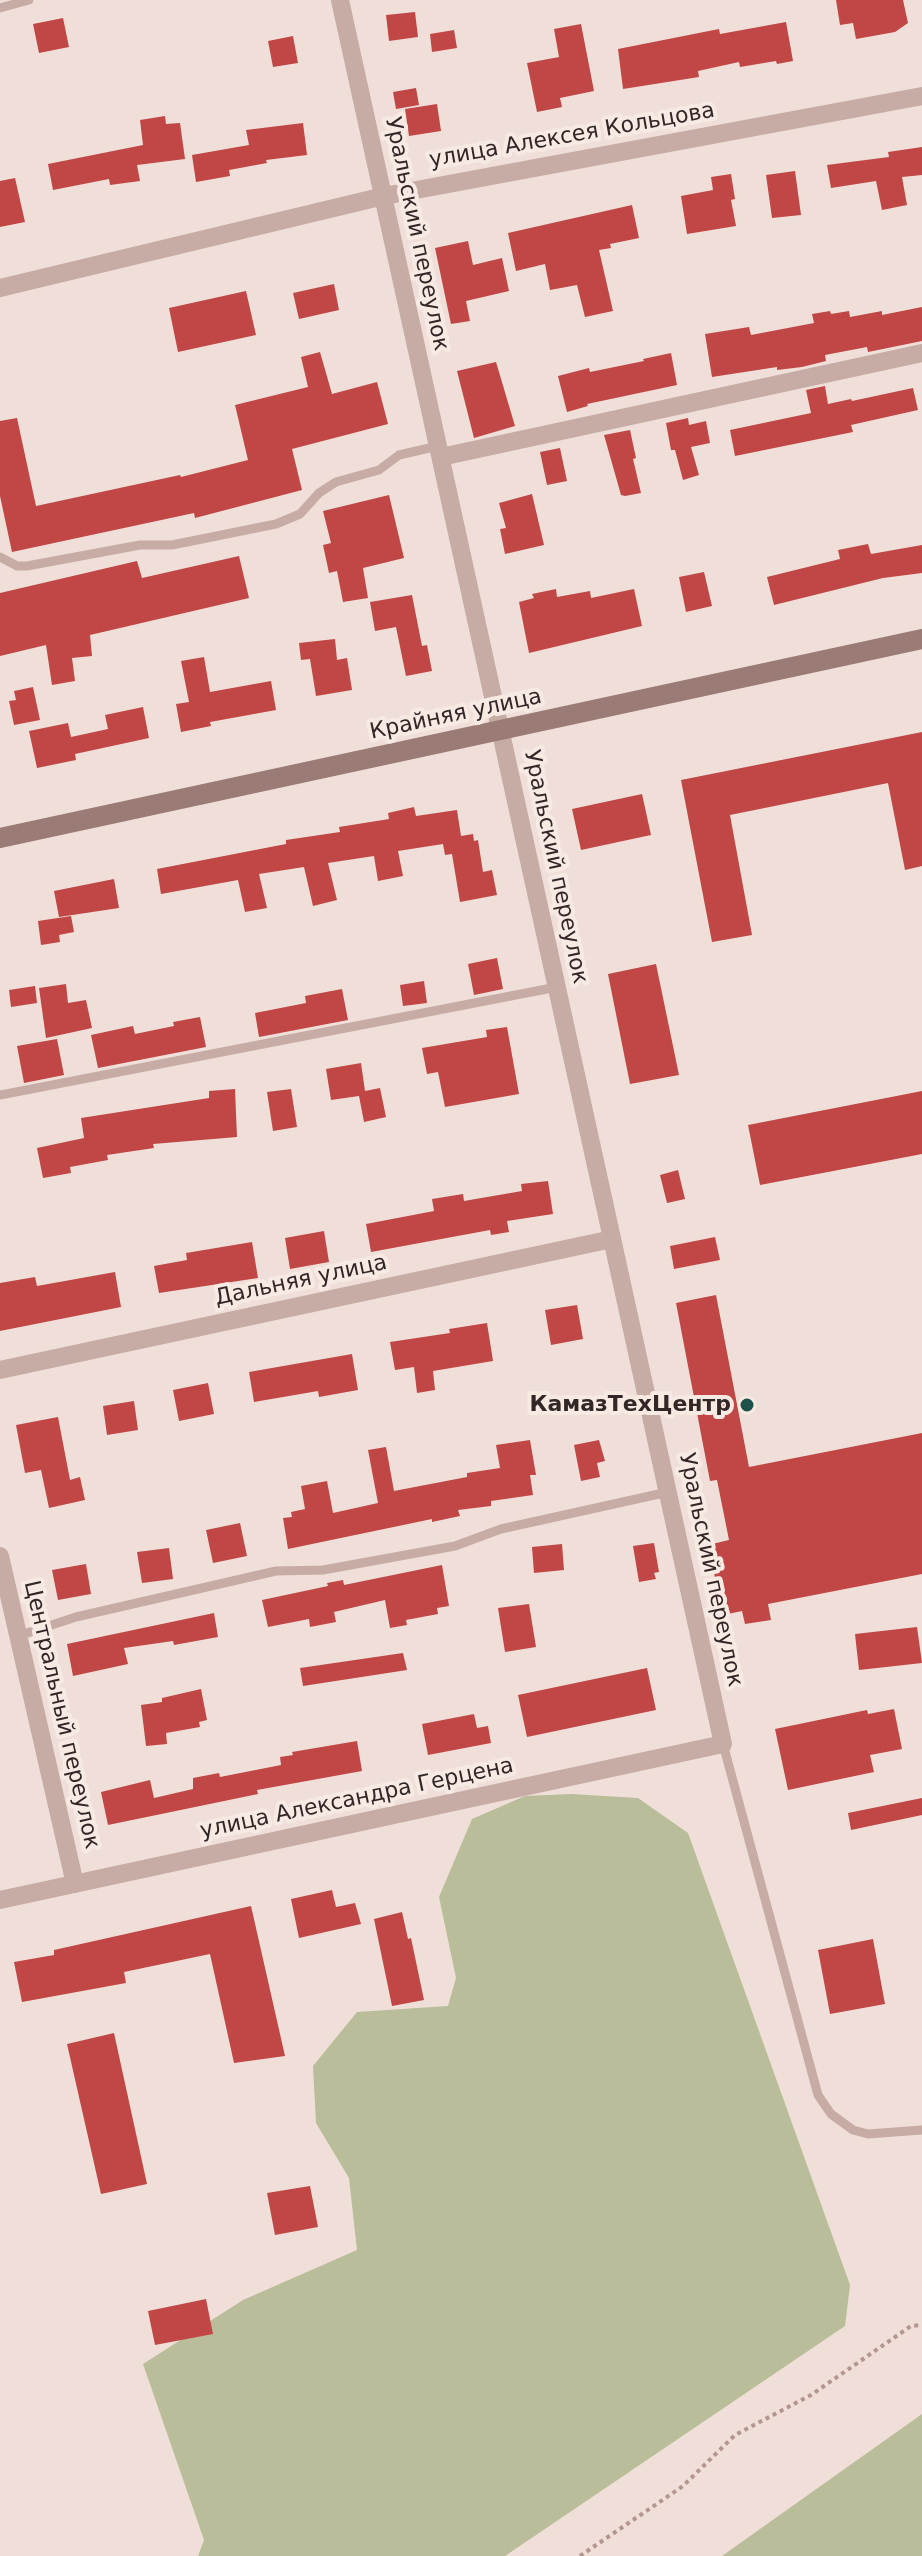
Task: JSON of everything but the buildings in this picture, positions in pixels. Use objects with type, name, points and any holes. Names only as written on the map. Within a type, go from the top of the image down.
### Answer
[{"type":"main road","name":"Крайняя улица","points":[[0,838],[922,639]]},
{"type":"street","name":"Уральский переулок","points":[[340,0],[723,1744]]},
{"type":"street","name":"улица Алексея Кольцова","points":[[0,288],[384,196],[922,96]]},
{"type":"street","points":[[440,451],[922,353]]},
{"type":"street","name":"Дальняя улица","points":[[0,1370],[612,1239]]},
{"type":"street","name":"Центральный переулок","points":[[0,1556],[9,1638],[75,1884]]},
{"type":"street","name":"улица Александра Герцена","points":[[0,1900],[723,1744]]},
{"type":"lane","points":[[0,8],[29,0]]},
{"type":"lane","points":[[0,557],[17,566],[27,566],[140,545],[172,545],[276,524],[300,514],[319,493],[336,482],[379,470],[399,455],[440,451]]},
{"type":"lane","points":[[0,1095],[557,987]]},
{"type":"lane","points":[[9,1638],[76,1617],[276,1571],[323,1570],[455,1546],[501,1529],[668,1492]]},
{"type":"lane","points":[[723,1744],[818,2095],[831,2114],[853,2130],[868,2134],[922,2130]]},
{"type":"path","points":[[580,2556],[683,2486],[735,2435],[811,2395],[911,2326],[922,2325]]},
{"type":"green space","points":[[572,1794],[638,1798],[688,1833],[850,2285],[845,2326],[505,2556],[198,2556],[204,2540],[143,2364],[243,2300],[357,2250],[349,2178],[316,2123],[313,2066],[357,2012],[448,2006],[456,1978],[439,1897],[472,1819],[525,1796]]},
{"type":"green space","points":[[922,2414],[922,2556],[722,2556]]},
{"type":"place","name":"КамазТехЦентр","points":[[747,1405]]}]
